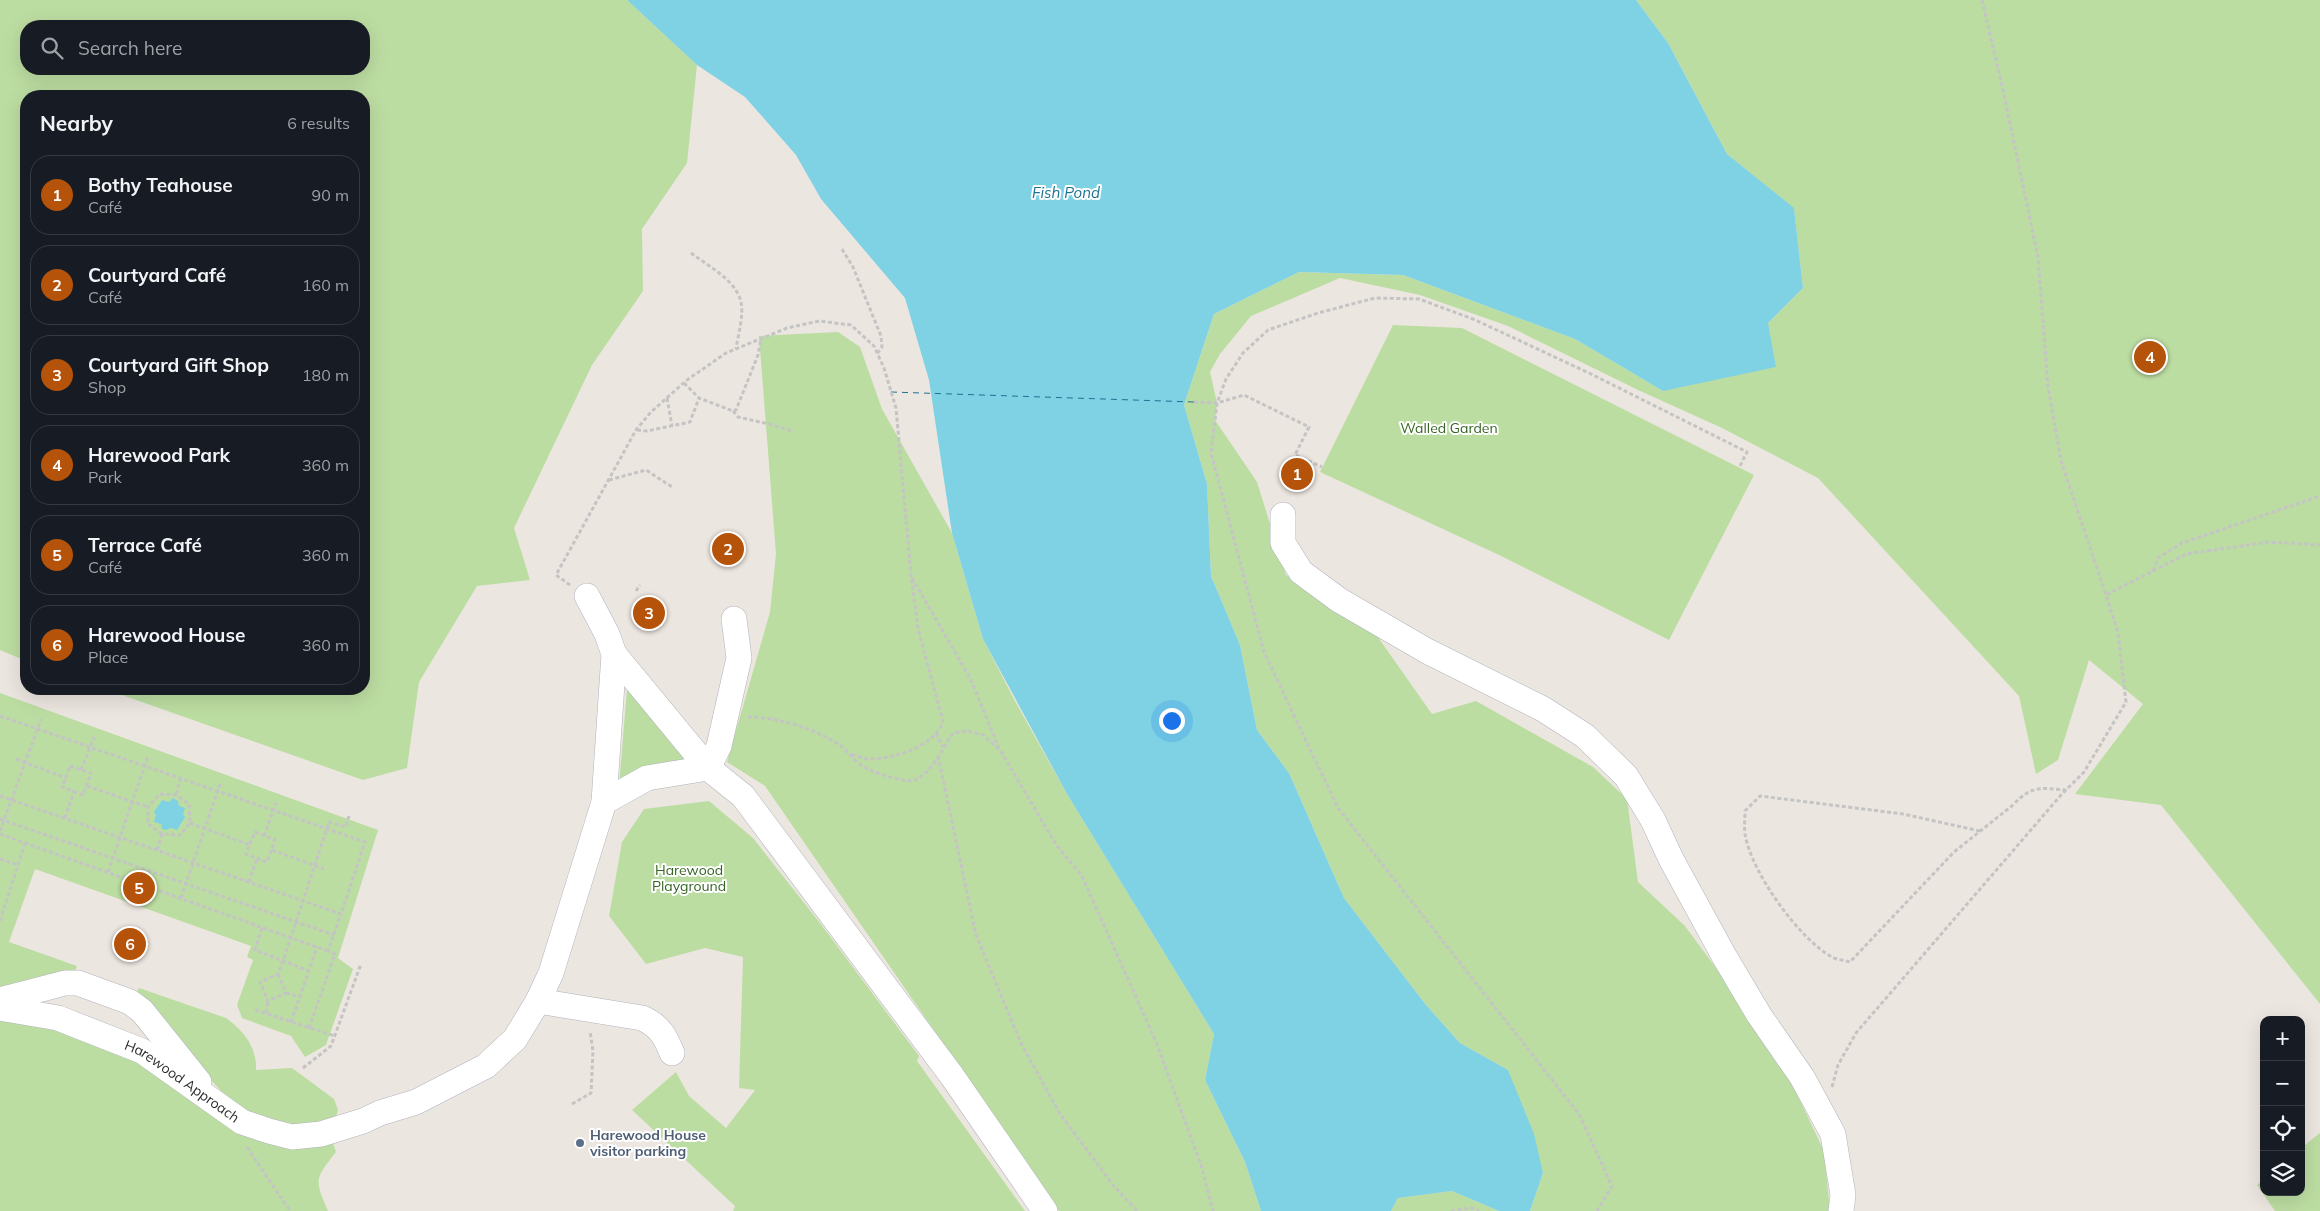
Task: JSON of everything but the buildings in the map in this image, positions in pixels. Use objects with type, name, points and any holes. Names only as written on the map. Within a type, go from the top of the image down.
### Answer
[{"type":"lane","points":[[1283,515],[1283,543],[1301,572],[1339,600],[1427,651],[1543,709],[1585,736],[1626,776],[1652,820],[1671,860],[1724,956],[1759,1015],[1802,1077],[1833,1134],[1842,1195],[1842,1211]]},
{"type":"lane","points":[[587,596],[607,634],[614,654],[708,768],[743,796],[952,1076],[1044,1211]]},
{"type":"lane","points":[[708,768],[719,746],[739,658],[734,619]]},
{"type":"lane","name":"Harewood Approach","points":[[0,1008],[58,1018],[142,1051],[242,1122],[292,1137],[320,1134],[416,1102],[486,1066],[515,1039],[538,1001],[550,973],[604,802],[614,654]]},
{"type":"lane","points":[[604,802],[647,778],[708,768]]},
{"type":"lane","points":[[0,1000],[65,983],[78,983],[130,1002],[142,1011],[219,1107]]},
{"type":"lane","points":[[538,1001],[642,1018],[656,1024],[665,1036],[672,1053]]},
{"type":"path","points":[[1832,1088],[1838,1064],[1856,1033],[2084,772],[2126,702],[2118,633],[2061,461],[2048,387],[2038,256],[1982,0]]},
{"type":"path","points":[[842,248],[854,267],[881,336],[882,348],[878,354]]},
{"type":"path","points":[[691,253],[731,284],[738,293],[741,304],[736,349]]},
{"type":"path","points":[[1596,1211],[1612,1186],[1579,1114],[1338,808],[1264,652],[1211,453],[1218,403],[1226,379],[1243,354],[1268,330],[1318,313],[1376,298],[1419,299],[1482,323],[1747,452],[1739,468]]},
{"type":"path","points":[[587,596],[556,575],[636,430],[651,412],[684,383],[726,353],[787,328],[818,321],[851,325],[874,346],[884,368],[896,408],[911,575],[918,628],[943,722],[940,731],[894,757],[866,759],[849,754]]},
{"type":"path","points":[[733,411],[758,355],[760,339]]},
{"type":"path","points":[[684,383],[699,398],[733,411],[738,417],[774,424],[794,432]]},
{"type":"path","points":[[1194,402],[1218,403],[1244,395],[1309,427],[1295,455],[1322,467]]},
{"type":"path","points":[[667,398],[672,426]]},
{"type":"path","points":[[636,430],[647,431],[690,422],[699,398]]},
{"type":"path","points":[[609,480],[646,470],[672,487]]},
{"type":"path","points":[[2153,571],[2158,558],[2182,543],[2320,496]]},
{"type":"path","points":[[2106,595],[2186,554],[2269,542],[2320,545]]},
{"type":"path","points":[[911,575],[970,678],[1000,750],[1057,846],[1082,876],[1156,1042],[1201,1165],[1213,1211]]},
{"type":"path","points":[[636,591],[640,585]]},
{"type":"path","points":[[0,716],[365,842],[328,951]]},
{"type":"path","points":[[726,717],[763,717],[805,729],[839,744],[863,767],[899,780],[913,781],[927,773],[953,733],[967,731],[983,735],[1000,750]]},
{"type":"path","points":[[41,719],[12,799],[2,820],[0,832],[25,843],[335,954],[309,1028]]},
{"type":"path","points":[[936,733],[943,748]]},
{"type":"path","points":[[82,770],[94,737]]},
{"type":"path","points":[[938,755],[976,935],[1021,1043],[1060,1114],[1114,1186],[1137,1211]]},
{"type":"path","points":[[108,872],[148,756]]},
{"type":"path","points":[[16,759],[66,778]]},
{"type":"path","points":[[70,766],[91,774],[83,795],[62,787],[66,778],[70,766]]},
{"type":"path","points":[[176,795],[181,778]]},
{"type":"path","points":[[181,898],[220,784]]},
{"type":"path","points":[[86,786],[148,807]]},
{"type":"path","points":[[1980,832],[1903,814],[1760,796],[1745,811],[1745,835],[1756,864],[1776,901],[1810,940],[1832,958],[1850,962],[1954,852],[1980,832],[2029,790],[2039,788],[2067,790]]},
{"type":"path","points":[[65,818],[74,791]]},
{"type":"path","points":[[160,794],[176,795],[188,804],[190,823],[180,835],[162,834],[148,824],[148,807],[160,794]]},
{"type":"path","points":[[0,796],[341,914]]},
{"type":"path","points":[[264,836],[276,803]]},
{"type":"path","points":[[286,993],[278,974],[327,829],[330,822],[346,827],[349,816]]},
{"type":"path","points":[[2,820],[334,935]]},
{"type":"path","points":[[190,823],[250,845]]},
{"type":"path","points":[[255,832],[275,840],[268,862],[246,854],[250,845],[255,832]]},
{"type":"path","points":[[157,850],[162,834]]},
{"type":"path","points":[[0,920],[25,843]]},
{"type":"path","points":[[272,850],[324,869]]},
{"type":"path","points":[[249,882],[257,858]]},
{"type":"path","points":[[0,859],[18,865]]},
{"type":"path","points":[[262,927],[255,950],[309,971]]},
{"type":"path","points":[[291,1022],[318,947]]},
{"type":"path","points":[[303,1068],[331,1046],[361,964]]},
{"type":"path","points":[[266,1013],[268,1001],[260,982],[278,974]]},
{"type":"path","points":[[268,1001],[286,993],[300,997]]},
{"type":"path","points":[[572,1104],[591,1093],[593,1051],[585,1008]]},
{"type":"path","points":[[255,1010],[335,1036]]},
{"type":"path","points":[[244,1143],[290,1211]]},
{"type":"path","points":[[1451,1211],[1471,1208],[1479,1211]]},
{"type":"green space","points":[[0,0],[627,0],[697,65],[687,163],[642,229],[643,291],[592,365],[514,528],[530,580],[477,586],[419,682],[407,768],[363,780],[122,695],[370,695],[370,90],[20,90],[20,658],[0,650]]},
{"type":"green space","points":[[1636,0],[2320,0],[2320,1004],[2161,805],[2075,794],[2143,704],[2089,660],[2058,760],[2036,774],[2019,696],[1818,478],[1722,428],[1638,390],[1508,326],[1420,295],[1340,278],[1251,316],[1220,354],[1210,372],[1217,403],[1215,420],[1257,482],[1286,575],[1375,633],[1432,714],[1476,701],[1593,767],[1627,799],[1638,882],[1685,926],[1775,1048],[1824,1151],[1830,1211],[1530,1211],[1543,1173],[1508,1070],[1460,1043],[1426,1005],[1344,898],[1289,773],[1257,730],[1240,645],[1211,576],[1207,484],[1184,405],[1214,314],[1299,272],[1403,275],[1575,339],[1663,391],[1768,323],[1803,288],[1794,209],[1727,154],[1668,43]]},
{"type":"green space","name":"Walled Garden","points":[[1393,325],[1462,328],[1754,475],[1669,640],[1499,555],[1320,472]]},
{"type":"green space","points":[[838,332],[860,347],[882,409],[952,533],[983,639],[1015,701],[1067,794],[1214,1034],[1205,1080],[1245,1162],[1261,1211],[1059,1211],[765,786],[727,762],[770,612],[776,554],[759,336]]},
{"type":"green space","points":[[627,689],[692,757],[619,786]]},
{"type":"green space","points":[[0,693],[378,830],[338,958],[353,969],[326,1045],[305,1057],[291,1036],[242,1018],[237,1005],[253,960],[247,957],[251,946],[35,869],[9,942],[77,966],[74,975],[0,993]]},
{"type":"green space","name":"Harewood Playground","points":[[709,801],[753,838],[820,923],[919,1056],[917,1061],[1025,1211],[733,1211],[735,1206],[632,1110],[676,1072],[689,1096],[726,1128],[755,1090],[739,1088],[743,957],[705,948],[646,964],[609,916],[622,842],[644,809]]},
{"type":"green space","points":[[139,988],[226,1018],[248,1040],[254,1054],[256,1070],[292,1068],[334,1099],[338,1110],[335,1120],[293,1127],[250,1115],[230,1101],[135,996]]},
{"type":"green space","points":[[0,1018],[66,1029],[146,1064],[226,1123],[333,1143],[336,1152],[324,1168],[319,1180],[320,1192],[328,1211],[0,1211]]},
{"type":"green space","points":[[2320,1133],[2320,1211],[2275,1211],[2265,1196],[2305,1196],[2305,1145]]},
{"type":"green space","points":[[1452,1191],[1499,1211],[1391,1211],[1398,1198]]},
{"type":"water","name":"Fish Pond","points":[[627,0],[1636,0],[1668,43],[1727,154],[1794,208],[1803,288],[1768,323],[1776,367],[1663,391],[1575,339],[1403,275],[1299,272],[1214,314],[1184,405],[1207,484],[1211,576],[1240,645],[1257,730],[1289,773],[1344,898],[1426,1005],[1460,1043],[1508,1070],[1534,1134],[1543,1173],[1530,1211],[1499,1211],[1452,1191],[1398,1198],[1391,1211],[1261,1211],[1245,1162],[1205,1080],[1214,1034],[1067,794],[983,639],[952,533],[929,380],[905,298],[821,199],[796,155],[745,97],[697,65]]},
{"type":"water","points":[[173,798],[178,801],[179,806],[185,808],[183,814],[185,817],[177,830],[171,828],[162,829],[161,824],[154,822],[156,815],[154,812],[162,800],[169,802]]},
{"type":"ferry route","points":[[891,392],[1194,402]]},
{"type":"place","name":"Harewood Park","points":[[2150,357]]},
{"type":"place","name":"Bothy Teahouse","points":[[1297,474]]},
{"type":"place","name":"Courtyard Café","points":[[728,549]]},
{"type":"place","name":"Courtyard Gift Shop","points":[[649,613]]},
{"type":"place","name":"Terrace Café","points":[[139,888]]},
{"type":"place","name":"Harewood House","points":[[130,944]]},
{"type":"place","name":"Harewood House visitor parking","points":[[580,1143]]}]
